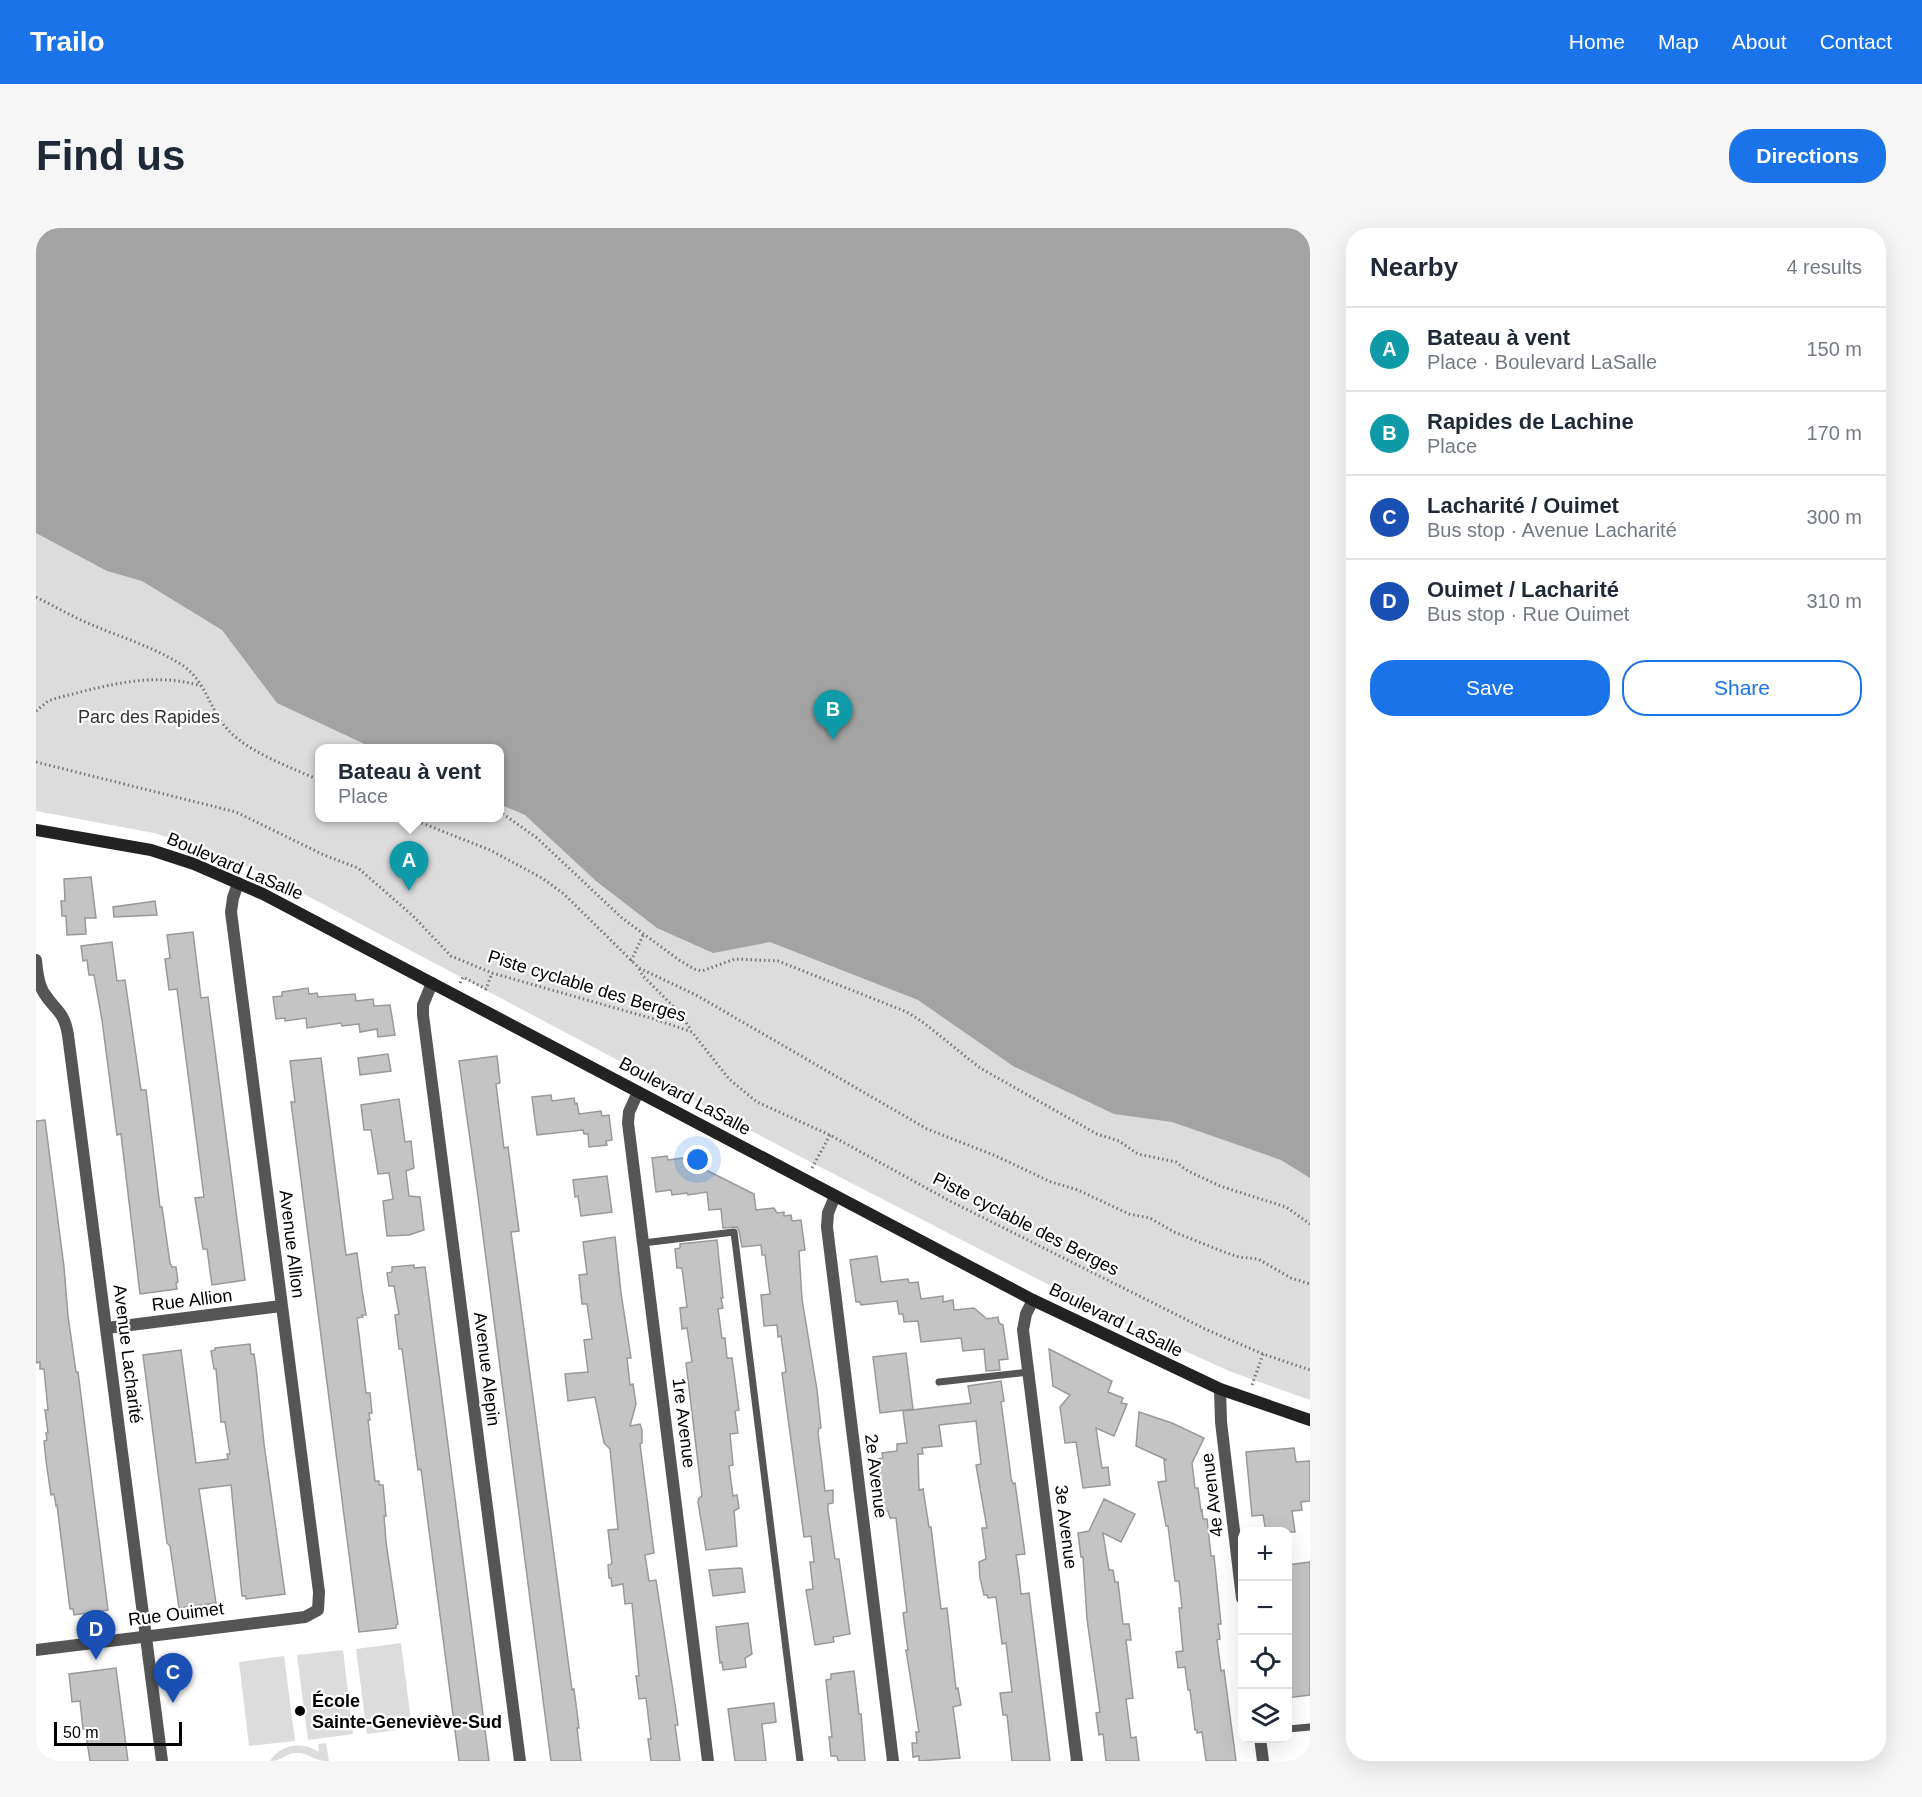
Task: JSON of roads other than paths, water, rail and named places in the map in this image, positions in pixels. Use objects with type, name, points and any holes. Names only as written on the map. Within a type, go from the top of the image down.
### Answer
[{"type":"main road","name":"Boulevard LaSalle","points":[[36,830],[151,850],[194,864],[263,894],[1033,1300],[1220,1389],[1310,1420]]},
{"type":"street","name":"Avenue Allion","points":[[238,883],[231,912],[319,1593],[318,1610]]},
{"type":"street","name":"Avenue Lacharité","points":[[36,960],[40,995],[61,1013],[66,1025],[162,1761]]},
{"type":"street","name":"Avenue Alepin","points":[[432,983],[423,1005],[423,1015],[520,1761]]},
{"type":"street","name":"1re Avenue","points":[[638,1092],[628,1117],[708,1761]]},
{"type":"street","name":"2e Avenue","points":[[835,1196],[828,1213],[827,1227],[892,1761]]},
{"type":"street","name":"3e Avenue","points":[[1033,1300],[1026,1314],[1023,1330],[1077,1761]]},
{"type":"street","name":"Rue Allion","points":[[106,1328],[282,1306]]},
{"type":"street","name":"4e Avenue","points":[[1220,1389],[1221,1422],[1240,1581]]},
{"type":"street","name":"Rue Ouimet","points":[[36,1650],[305,1617],[318,1610]]},
{"type":"street","points":[[1261,1743],[1263,1761]]},
{"type":"lane","points":[[644,1243],[734,1232],[800,1761]]},
{"type":"lane","points":[[939,1382],[1029,1372]]},
{"type":"lane","points":[[1292,1729],[1310,1727]]},
{"type":"place","name":"Rapides de Lachine","points":[[833,740]]},
{"type":"place","name":"Bateau à vent","points":[[409,891]]},
{"type":"place","name":"Ouimet / Lacharité","points":[[96,1660]]},
{"type":"place","name":"Lacharité / Ouimet","points":[[173,1703]]},
{"type":"place","name":"École Sainte-Geneviève-Sud","points":[[300,1711]]},
{"type":"park label","name":"Parc des Rapides","points":[[149,717]]}]
